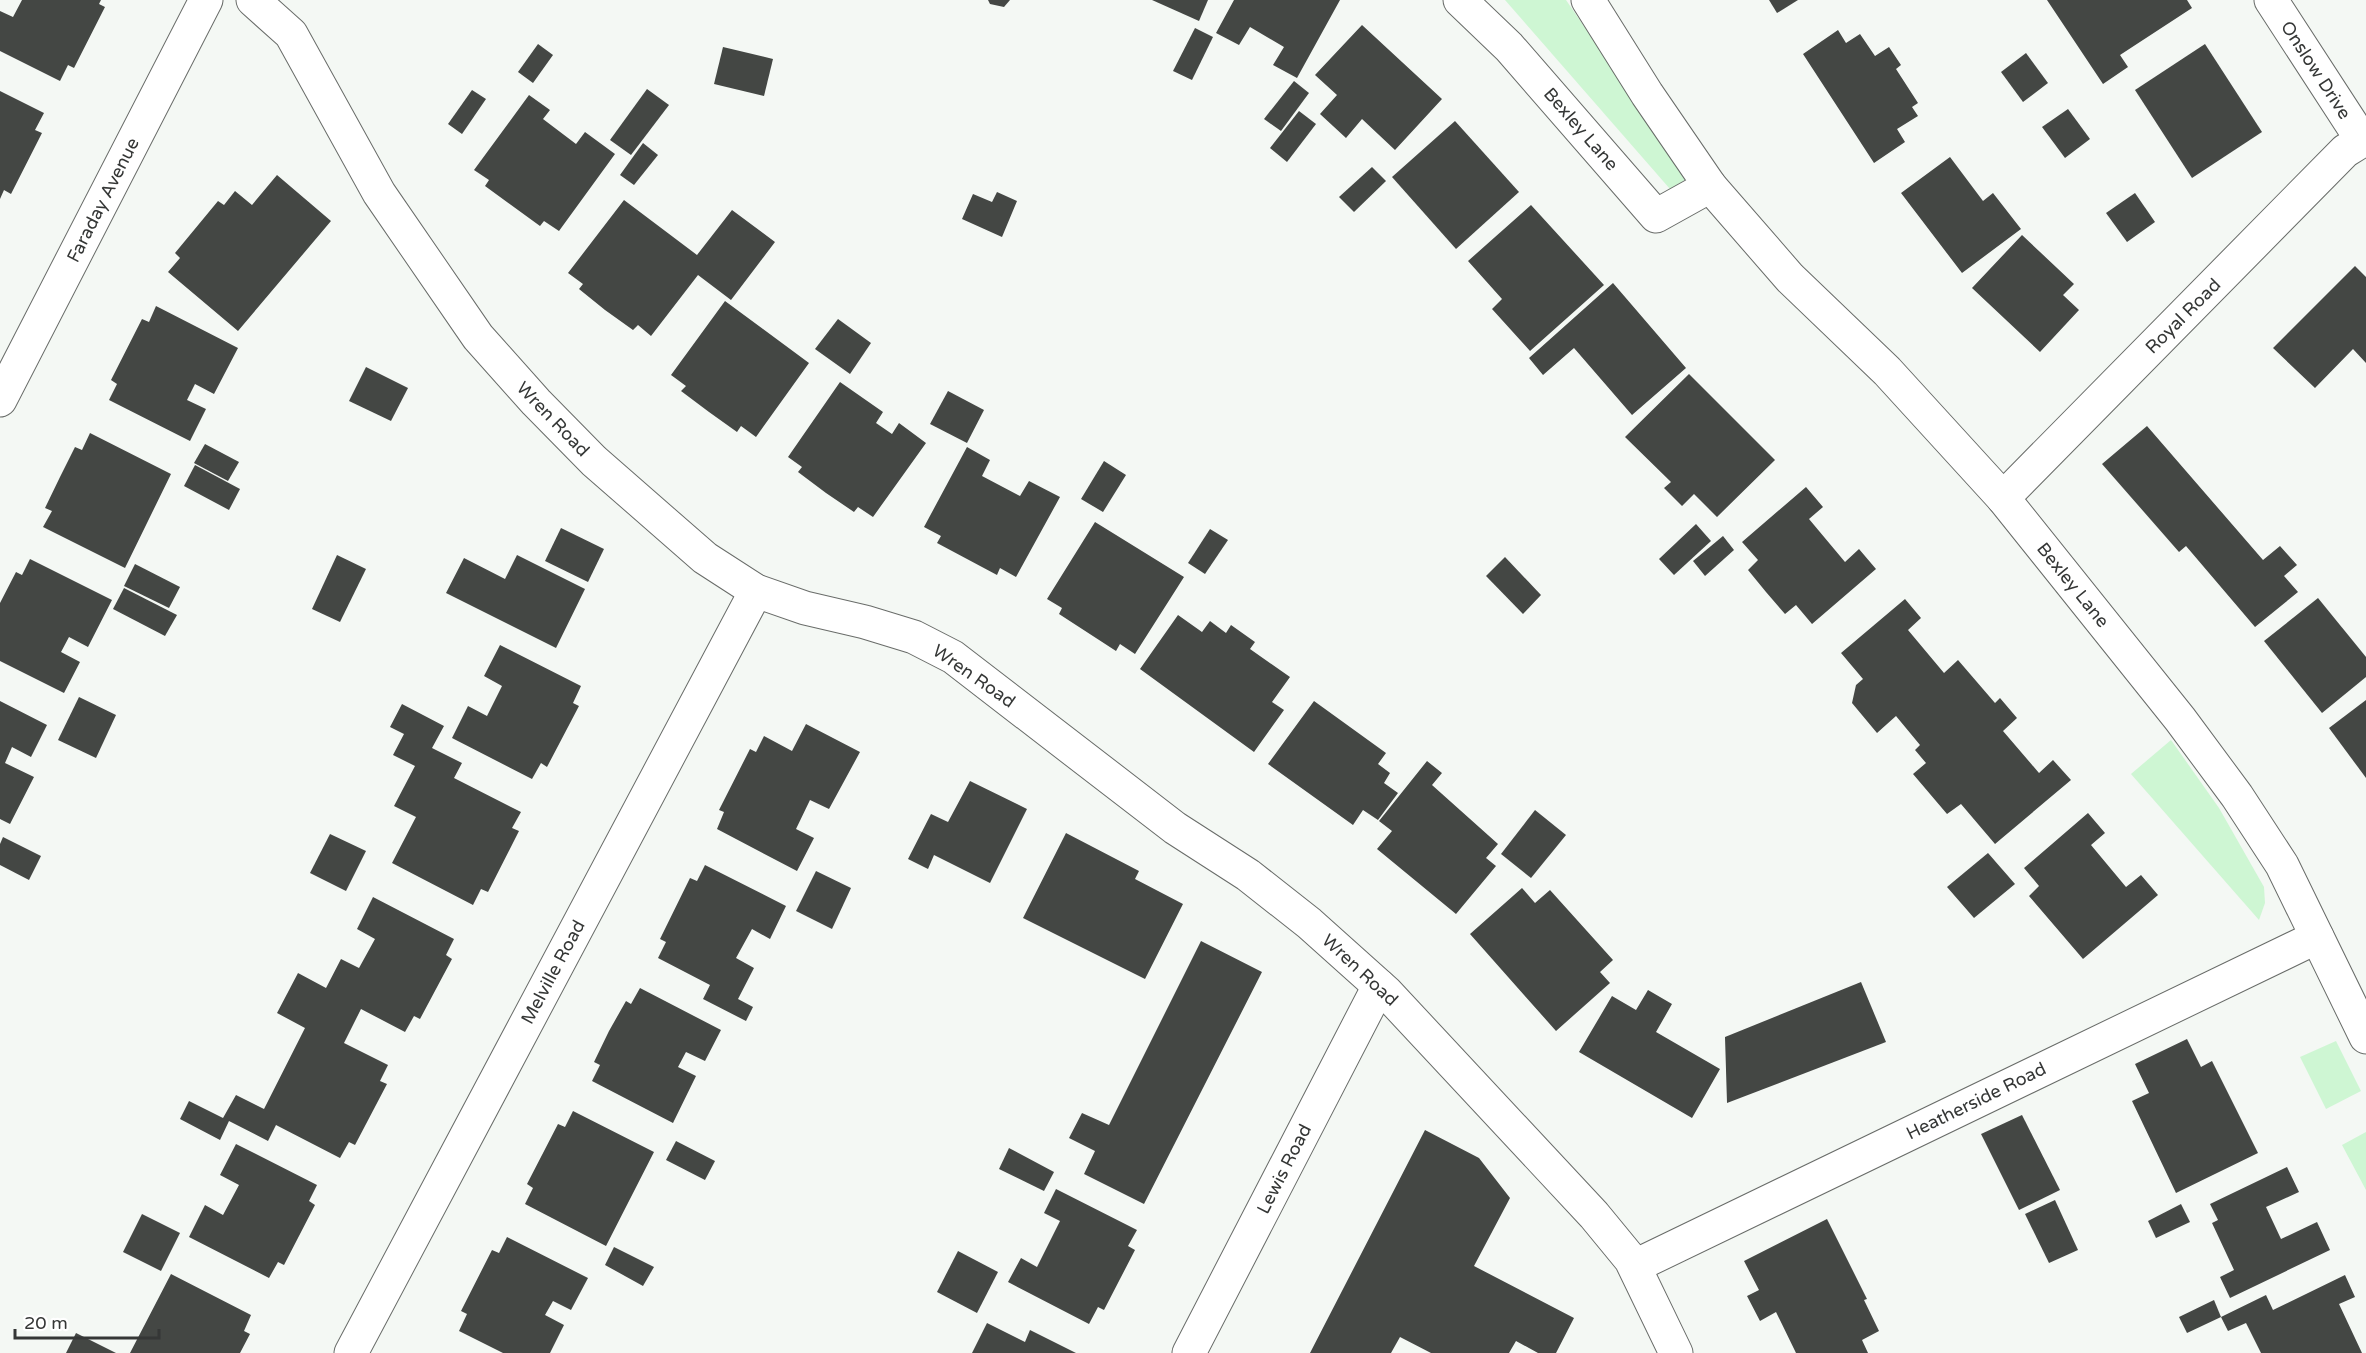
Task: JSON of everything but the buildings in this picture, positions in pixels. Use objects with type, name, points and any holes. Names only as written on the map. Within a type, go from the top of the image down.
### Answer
[{"type":"street","name":"Faraday Avenue","points":[[0,400],[206,0]]},
{"type":"street","name":"Wren Road","points":[[253,0],[291,34],[379,193],[478,337],[536,402],[594,461],[705,558],[756,591],[805,608],[914,637],[953,657],[1175,828],[1248,875],[1309,922],[1379,986],[1594,1215],[1635,1266],[1676,1353]]},
{"type":"street","name":"Bexley Lane","points":[[1460,0],[1509,47],[1656,216],[1710,186]]},
{"type":"street","name":"Bexley Lane","points":[[1588,0],[1647,94],[1710,186],[1790,278],[1887,371],[2003,498],[2180,719],[2237,796],[2282,864],[2366,1037]]},
{"type":"street","name":"Onslow Drive","points":[[2271,0],[2364,139]]},
{"type":"street","name":"Royal Road","points":[[2003,498],[2345,151],[2364,139]]},
{"type":"street","name":"Melville Road","points":[[351,1353],[756,591]]},
{"type":"street","name":"Heatherside Road","points":[[1635,1266],[2317,936]]},
{"type":"street","name":"Lewis Road","points":[[1189,1353],[1379,986]]},
{"type":"green space","points":[[1505,0],[1566,0],[1688,178],[1670,189]]},
{"type":"green space","points":[[2171,740],[2219,808],[2264,887],[2265,903],[2259,920],[2131,774]]},
{"type":"green space","points":[[2336,1041],[2361,1091],[2326,1109],[2300,1057]]},
{"type":"green space","points":[[2366,1132],[2366,1190],[2342,1145]]}]
